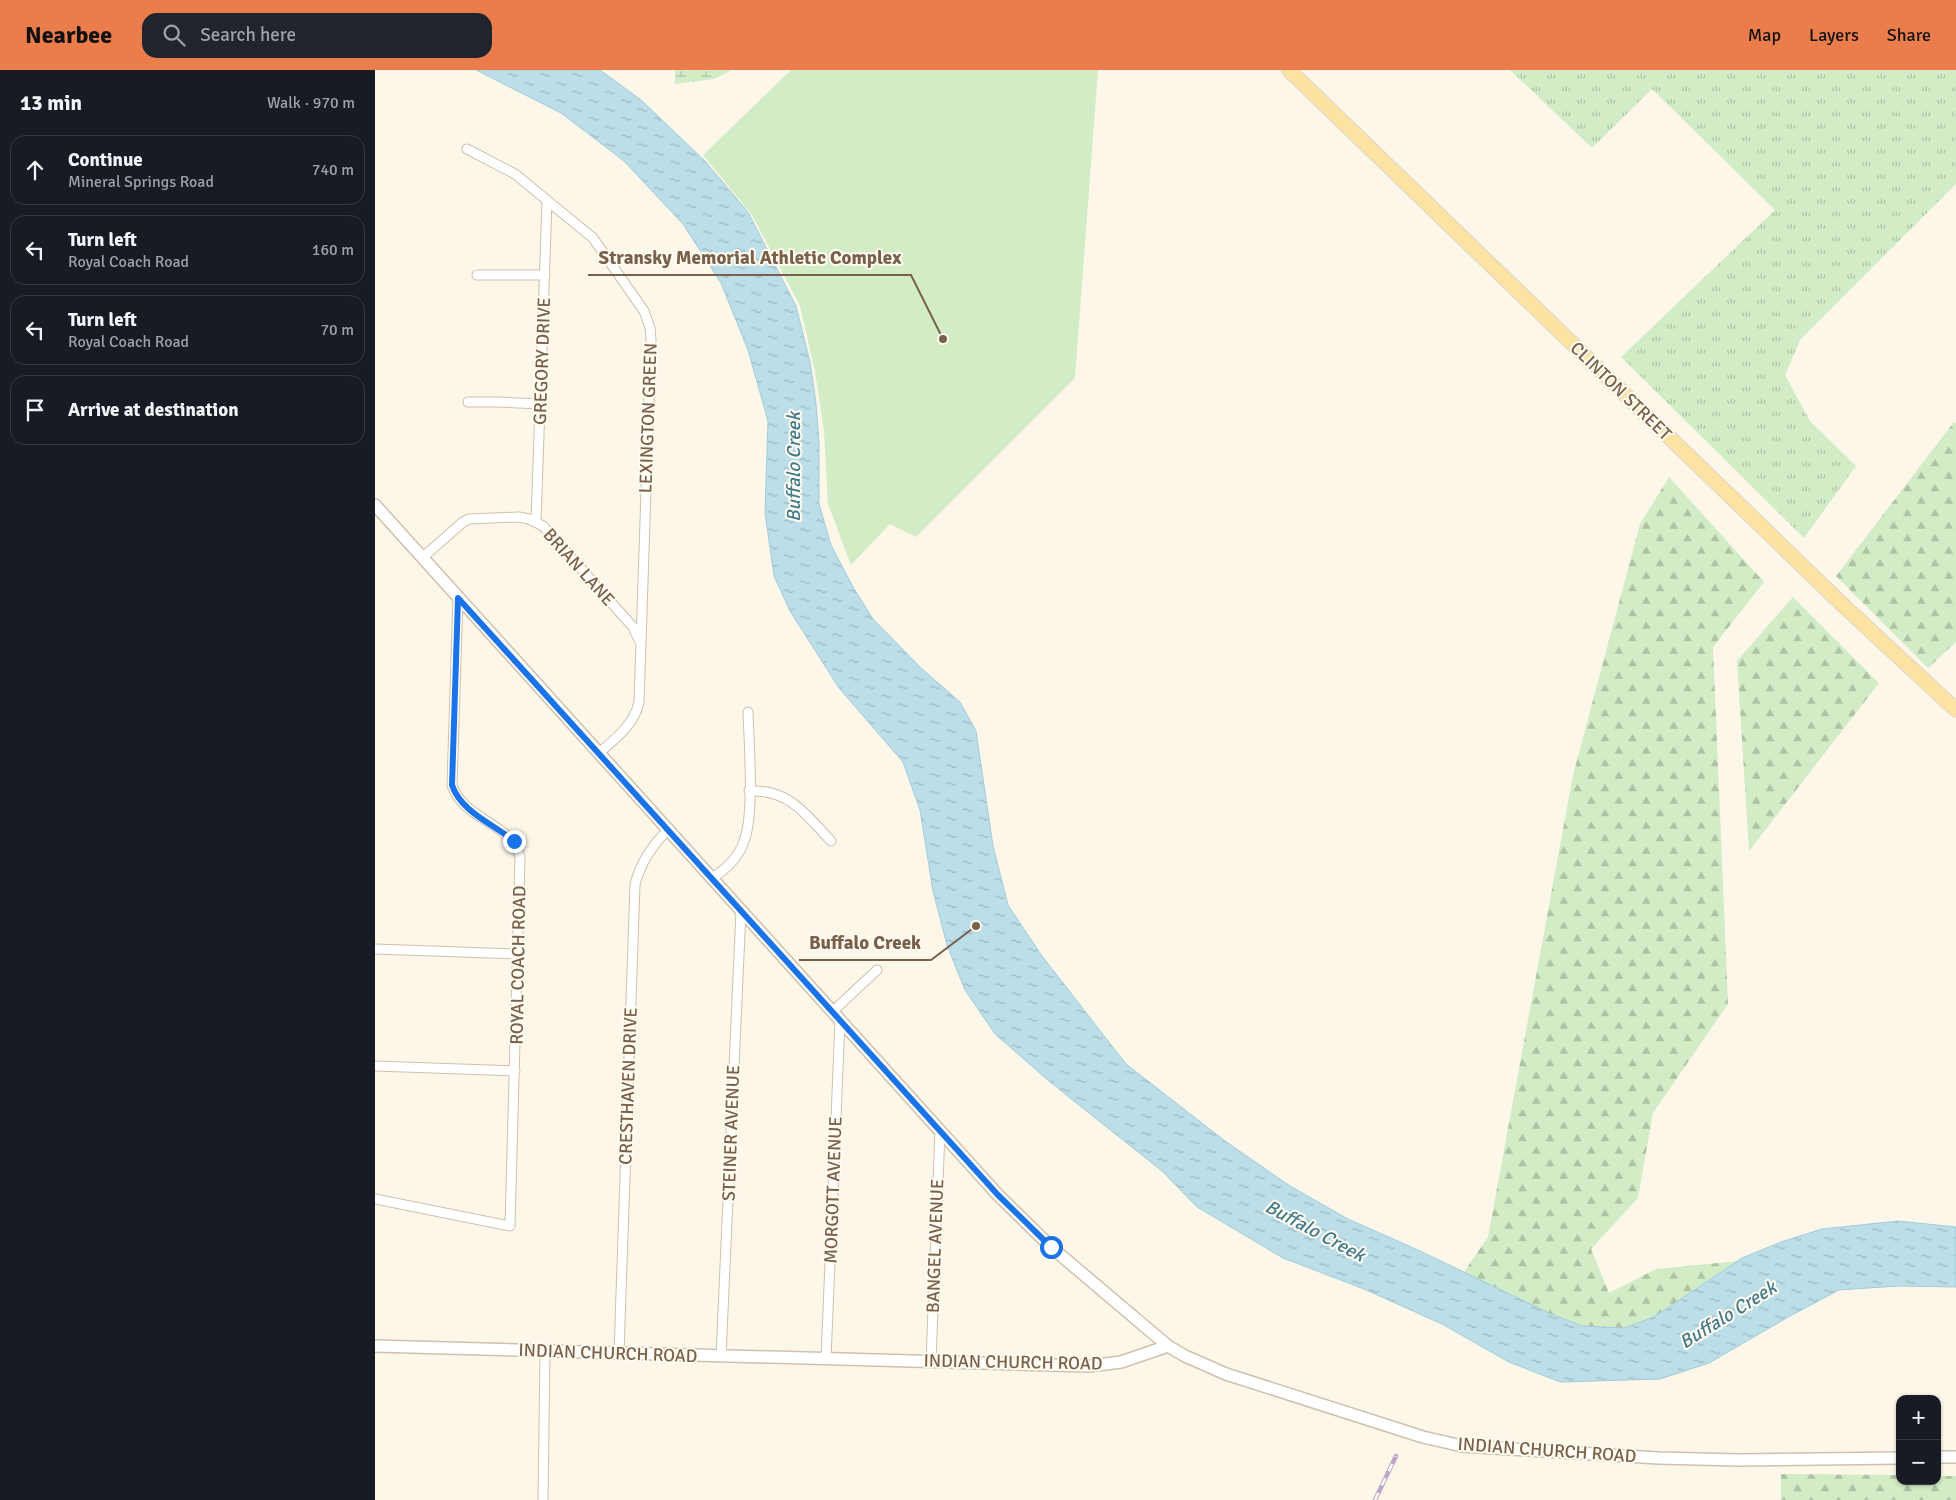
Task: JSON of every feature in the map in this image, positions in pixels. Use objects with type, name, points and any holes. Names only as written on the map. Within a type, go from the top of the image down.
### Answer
[{"type":"main road","name":"CLINTON STREET","points":[[1289,70],[1816,579],[1956,710]]},
{"type":"street","name":"LEXINGTON GREEN","points":[[467,149],[515,174],[588,233],[602,249],[644,311],[650,328],[639,703],[637,712],[628,727],[599,753]]},
{"type":"street","name":"GREGORY DRIVE","points":[[536,522],[547,200]]},
{"type":"street","points":[[477,275],[545,275]]},
{"type":"street","points":[[468,402],[540,404]]},
{"type":"street","points":[[375,505],[840,1021],[1026,1223],[1168,1346]]},
{"type":"street","name":"BRIAN LANE","points":[[422,558],[463,522],[469,519],[519,517],[536,522],[549,531],[633,627],[641,647]]},
{"type":"street","name":"ROYAL COACH ROAD","points":[[375,1199],[510,1226],[520,857],[514,841],[461,802],[455,794],[452,785],[458,598]]},
{"type":"street","points":[[712,878],[727,866],[743,846],[749,824],[748,712]]},
{"type":"street","points":[[749,791],[772,792],[791,801],[831,841]]},
{"type":"street","name":"CRESTHAVEN DRIVE","points":[[619,1353],[635,884],[638,872],[649,850],[668,830]]},
{"type":"street","name":"STEINER AVENUE","points":[[721,1356],[741,911]]},
{"type":"street","points":[[375,949],[518,954]]},
{"type":"street","points":[[832,1012],[877,970]]},
{"type":"street","name":"MORGOTT AVENUE","points":[[826,1359],[840,1021]]},
{"type":"street","points":[[375,1066],[515,1071]]},
{"type":"street","name":"BANGEL AVENUE","points":[[931,1361],[940,1131]]},
{"type":"street","name":"INDIAN CHURCH ROAD","points":[[375,1346],[1089,1366],[1121,1362],[1168,1346],[1185,1356],[1226,1374],[1423,1437],[1462,1446],[1659,1458],[1738,1460],[1896,1458]]},
{"type":"street","points":[[543,1500],[545,1351]]},
{"type":"street","points":[[1941,1457],[1956,1457]]},
{"type":"green space","points":[[675,70],[732,70],[714,79],[675,84]]},
{"type":"green space","points":[[791,70],[1098,70],[1075,378],[916,537],[890,524],[851,565],[828,504],[824,431],[815,372],[800,306],[752,215],[703,155]]},
{"type":"green space","points":[[1510,70],[1956,70],[1956,184],[1800,340],[1785,375],[1810,421],[1856,466],[1804,538],[1621,357],[1775,210],[1652,89],[1592,148]]},
{"type":"green space","points":[[1954,422],[1956,423],[1956,642],[1928,668],[1836,576]]},
{"type":"green space","points":[[1669,477],[1764,582],[1713,647],[1728,1004],[1653,1113],[1638,1198],[1591,1249],[1609,1293],[1656,1269],[1738,1261],[1654,1317],[1624,1328],[1582,1326],[1549,1313],[1464,1272],[1488,1237],[1573,775],[1640,524]]},
{"type":"green space","points":[[1793,597],[1879,683],[1749,851],[1737,661]]},
{"type":"green space","points":[[1781,1474],[1896,1475],[1896,1485],[1941,1485],[1941,1476],[1956,1476],[1956,1500],[1781,1500]]},
{"type":"water","points":[[476,70],[600,70],[640,99],[705,161],[748,212],[796,306],[810,362],[819,442],[819,504],[831,545],[853,587],[873,619],[921,668],[960,702],[976,731],[993,846],[1008,905],[1042,956],[1126,1064],[1225,1141],[1290,1186],[1348,1219],[1418,1250],[1549,1313],[1582,1326],[1624,1328],[1654,1317],[1742,1258],[1781,1242],[1822,1229],[1898,1221],[1956,1227],[1956,1287],[1898,1286],[1839,1290],[1709,1363],[1660,1379],[1560,1382],[1509,1362],[1442,1324],[1364,1289],[1283,1258],[1197,1207],[1162,1171],[1050,1082],[995,1034],[965,990],[947,945],[933,891],[920,810],[903,762],[839,688],[790,611],[774,576],[765,513],[768,421],[748,350],[721,283],[683,224],[624,161],[561,113]]},
{"type":"railway","points":[[1375,1500],[1396,1456]]},
{"type":"place","name":"Stransky Memorial Athletic Complex","points":[[943,339]]},
{"type":"place","name":"Buffalo Creek","points":[[976,926]]},
{"type":"route","points":[[514,841],[469,810],[455,794],[452,785],[458,598],[998,1195],[1051,1247]]}]
